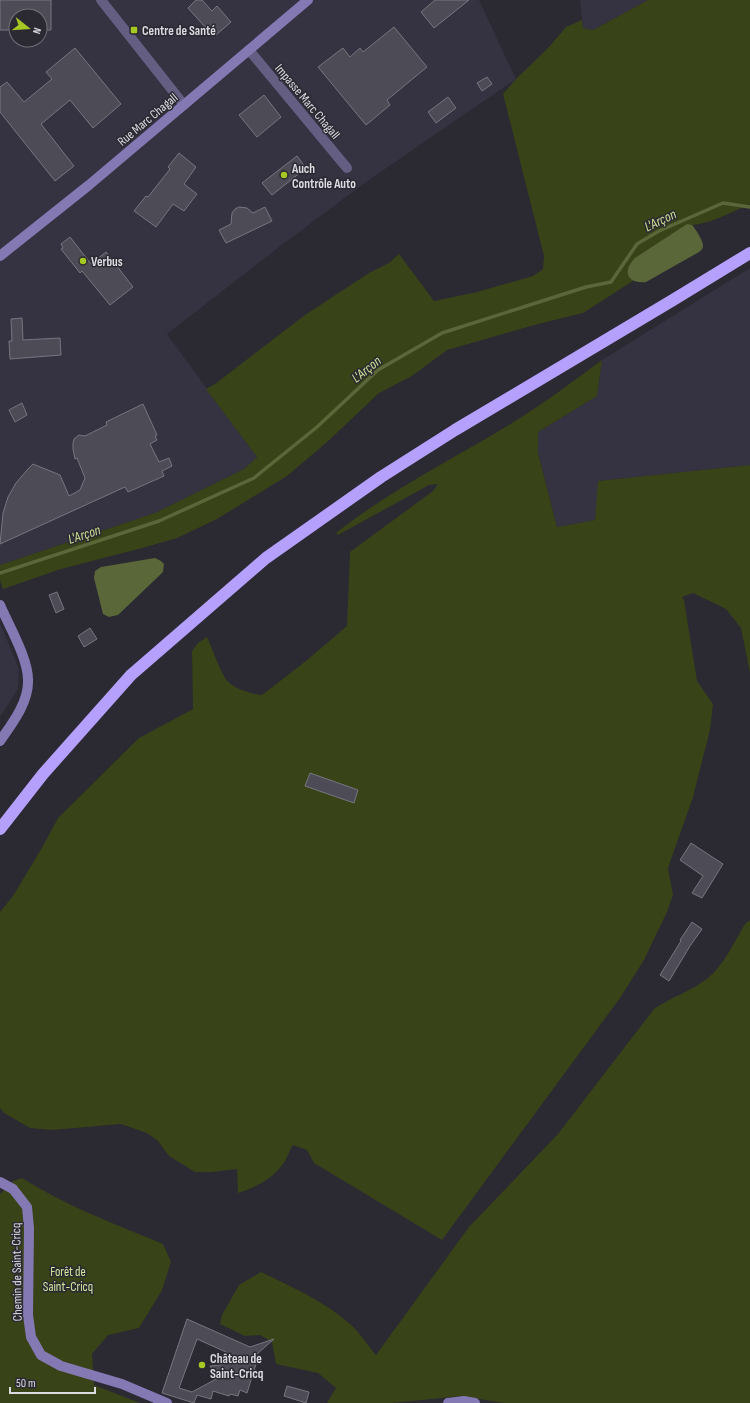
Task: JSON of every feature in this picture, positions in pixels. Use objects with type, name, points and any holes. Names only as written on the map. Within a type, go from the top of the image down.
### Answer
[{"type":"highway","points":[[0,829],[43,774],[131,675],[266,558],[381,477],[455,430],[750,253]]},
{"type":"street","points":[[101,0],[184,105]]},
{"type":"street","name":"Rue Marc Chagall","points":[[0,256],[89,185],[308,0]]},
{"type":"street","name":"Impasse Marc Chagall","points":[[249,50],[347,168]]},
{"type":"street","points":[[0,605],[26,663],[29,681],[25,698],[16,717],[0,741]]},
{"type":"street","name":"Chemin de Saint-Cricq","points":[[0,1182],[13,1190],[27,1207],[29,1228],[28,1315],[31,1337],[41,1355],[61,1366],[122,1384],[167,1403]]},
{"type":"street","points":[[448,1403],[464,1401],[474,1403]]},
{"type":"shaded area","points":[[0,0],[479,0],[516,79],[366,182],[167,334],[257,457],[244,469],[155,513],[0,565]]},
{"type":"shaded area","points":[[580,0],[648,0],[593,30],[583,28]]},
{"type":"shaded area","points":[[687,224],[692,225],[702,241],[703,248],[699,252],[646,282],[634,281],[628,276],[629,268],[635,258]]},
{"type":"shaded area","points":[[750,268],[750,465],[599,481],[595,520],[557,527],[538,452],[538,432],[597,396],[602,360]]},
{"type":"shaded area","points":[[155,558],[164,564],[163,572],[118,615],[109,617],[103,614],[94,578],[95,571],[101,567]]},
{"type":"shaded area","points":[[0,623],[19,669],[18,689],[0,717]]},
{"type":"green space","points":[[648,0],[750,0],[750,204],[711,221],[695,225],[687,225],[629,277],[633,281],[583,313],[447,350],[412,376],[379,393],[326,443],[287,476],[217,519],[177,538],[61,569],[3,589],[0,580],[0,565],[155,513],[244,469],[257,457],[206,389],[215,384],[305,315],[369,273],[389,263],[399,254],[434,301],[477,292],[533,276],[543,269],[544,256],[503,94],[516,79],[549,47],[566,27],[582,20],[583,28],[593,30]]},
{"type":"green space","points":[[602,360],[597,396],[538,432],[538,453],[557,527],[595,520],[598,481],[750,465],[750,673],[741,628],[726,609],[693,593],[682,597],[684,600],[697,681],[713,704],[710,730],[693,797],[668,868],[673,895],[667,912],[644,960],[620,998],[442,1240],[314,1163],[307,1150],[293,1145],[284,1162],[268,1179],[238,1193],[237,1169],[212,1172],[195,1172],[169,1156],[158,1141],[147,1133],[121,1124],[52,1130],[30,1128],[4,1113],[0,1108],[0,912],[13,896],[58,818],[139,738],[193,709],[192,651],[198,643],[207,637],[222,673],[228,682],[236,688],[262,695],[306,661],[347,626],[350,552],[433,491],[438,484],[429,485],[338,535],[336,533],[357,517],[422,475],[524,416]]},
{"type":"green space","points":[[750,920],[750,1403],[504,1403],[462,1396],[391,1403],[327,1403],[336,1388],[318,1373],[276,1364],[272,1342],[260,1335],[245,1336],[220,1324],[222,1315],[239,1285],[261,1272],[329,1308],[357,1331],[376,1355],[469,1227],[558,1134],[654,1009],[702,983],[714,973],[733,946],[745,924]]},
{"type":"green space","name":"Forêt de Saint-Cricq","points":[[22,1178],[73,1206],[163,1244],[171,1262],[162,1290],[139,1328],[108,1335],[92,1354],[94,1385],[140,1403],[0,1403],[0,1194],[13,1181]]},
{"type":"building","points":[[0,0],[51,0],[51,30],[48,30],[48,8],[8,8],[8,30],[0,30]]},
{"type":"building","points":[[196,0],[202,0],[212,11],[217,6],[231,22],[216,35],[207,25],[205,27],[188,8]]},
{"type":"building","points":[[435,0],[469,0],[434,28],[421,12]]},
{"type":"building","points":[[394,27],[427,67],[387,100],[390,105],[366,125],[318,67],[343,48],[350,57],[360,48],[363,52]]},
{"type":"building","points":[[75,48],[121,104],[93,128],[70,100],[41,124],[74,166],[55,181],[0,112],[0,87],[7,82],[24,102],[52,79],[46,72]]},
{"type":"building","points":[[487,77],[492,84],[482,91],[477,83]]},
{"type":"building","points":[[264,95],[281,117],[257,137],[239,115]]},
{"type":"building","points":[[448,97],[456,108],[436,123],[428,112]]},
{"type":"building","points":[[179,153],[196,167],[184,184],[197,194],[184,211],[173,204],[156,227],[134,211],[146,196],[148,197],[170,169],[168,167]]},
{"type":"building","name":"Auch Contrôle Auto","points":[[297,156],[306,168],[272,195],[262,183]]},
{"type":"building","points":[[239,207],[247,208],[253,213],[265,207],[272,221],[226,243],[219,230],[231,224],[232,213]]},
{"type":"building","points":[[70,237],[91,264],[106,252],[133,287],[110,305],[82,271],[80,273],[61,249],[63,248],[61,244]]},
{"type":"building","points":[[22,318],[23,340],[60,338],[61,355],[10,359],[9,341],[12,341],[11,319]]},
{"type":"building","points":[[22,403],[27,415],[15,422],[9,410]]},
{"type":"building","points":[[143,404],[157,435],[155,436],[157,440],[150,444],[159,462],[169,458],[172,466],[162,471],[164,476],[128,492],[125,487],[0,544],[3,513],[8,497],[16,483],[33,464],[60,475],[69,496],[80,490],[85,478],[77,458],[75,459],[73,449],[74,439],[79,435],[85,436],[107,425],[106,422]]},
{"type":"building","points":[[57,592],[64,609],[56,613],[49,595]]},
{"type":"building","points":[[90,628],[97,639],[84,647],[78,636]]},
{"type":"building","points":[[310,773],[358,790],[354,803],[305,786]]},
{"type":"building","points":[[691,843],[723,864],[702,898],[692,893],[703,876],[680,860]]},
{"type":"building","points":[[692,922],[702,929],[669,981],[660,975]]},
{"type":"building","points":[[187,1319],[250,1347],[274,1339],[248,1362],[256,1364],[247,1393],[240,1390],[238,1396],[230,1394],[229,1396],[213,1391],[211,1399],[197,1395],[194,1403],[162,1393]],"holes":[[[197,1339],[226,1352],[221,1365],[210,1366],[218,1378],[192,1392],[179,1388]]]},
{"type":"building","points":[[287,1386],[309,1392],[306,1403],[284,1396]]},
{"type":"waterway","name":"L'Arçon","points":[[0,573],[159,521],[254,478],[317,427],[378,370],[442,333],[586,287],[611,282],[637,244],[659,231],[723,203],[750,207]]},
{"type":"place","name":"Centre de Santé","points":[[134,30]]},
{"type":"place","name":"Auch Contrôle Auto","points":[[284,175]]},
{"type":"place","name":"Verbus","points":[[83,261]]},
{"type":"place","name":"Château de Saint-Cricq","points":[[202,1365]]}]
